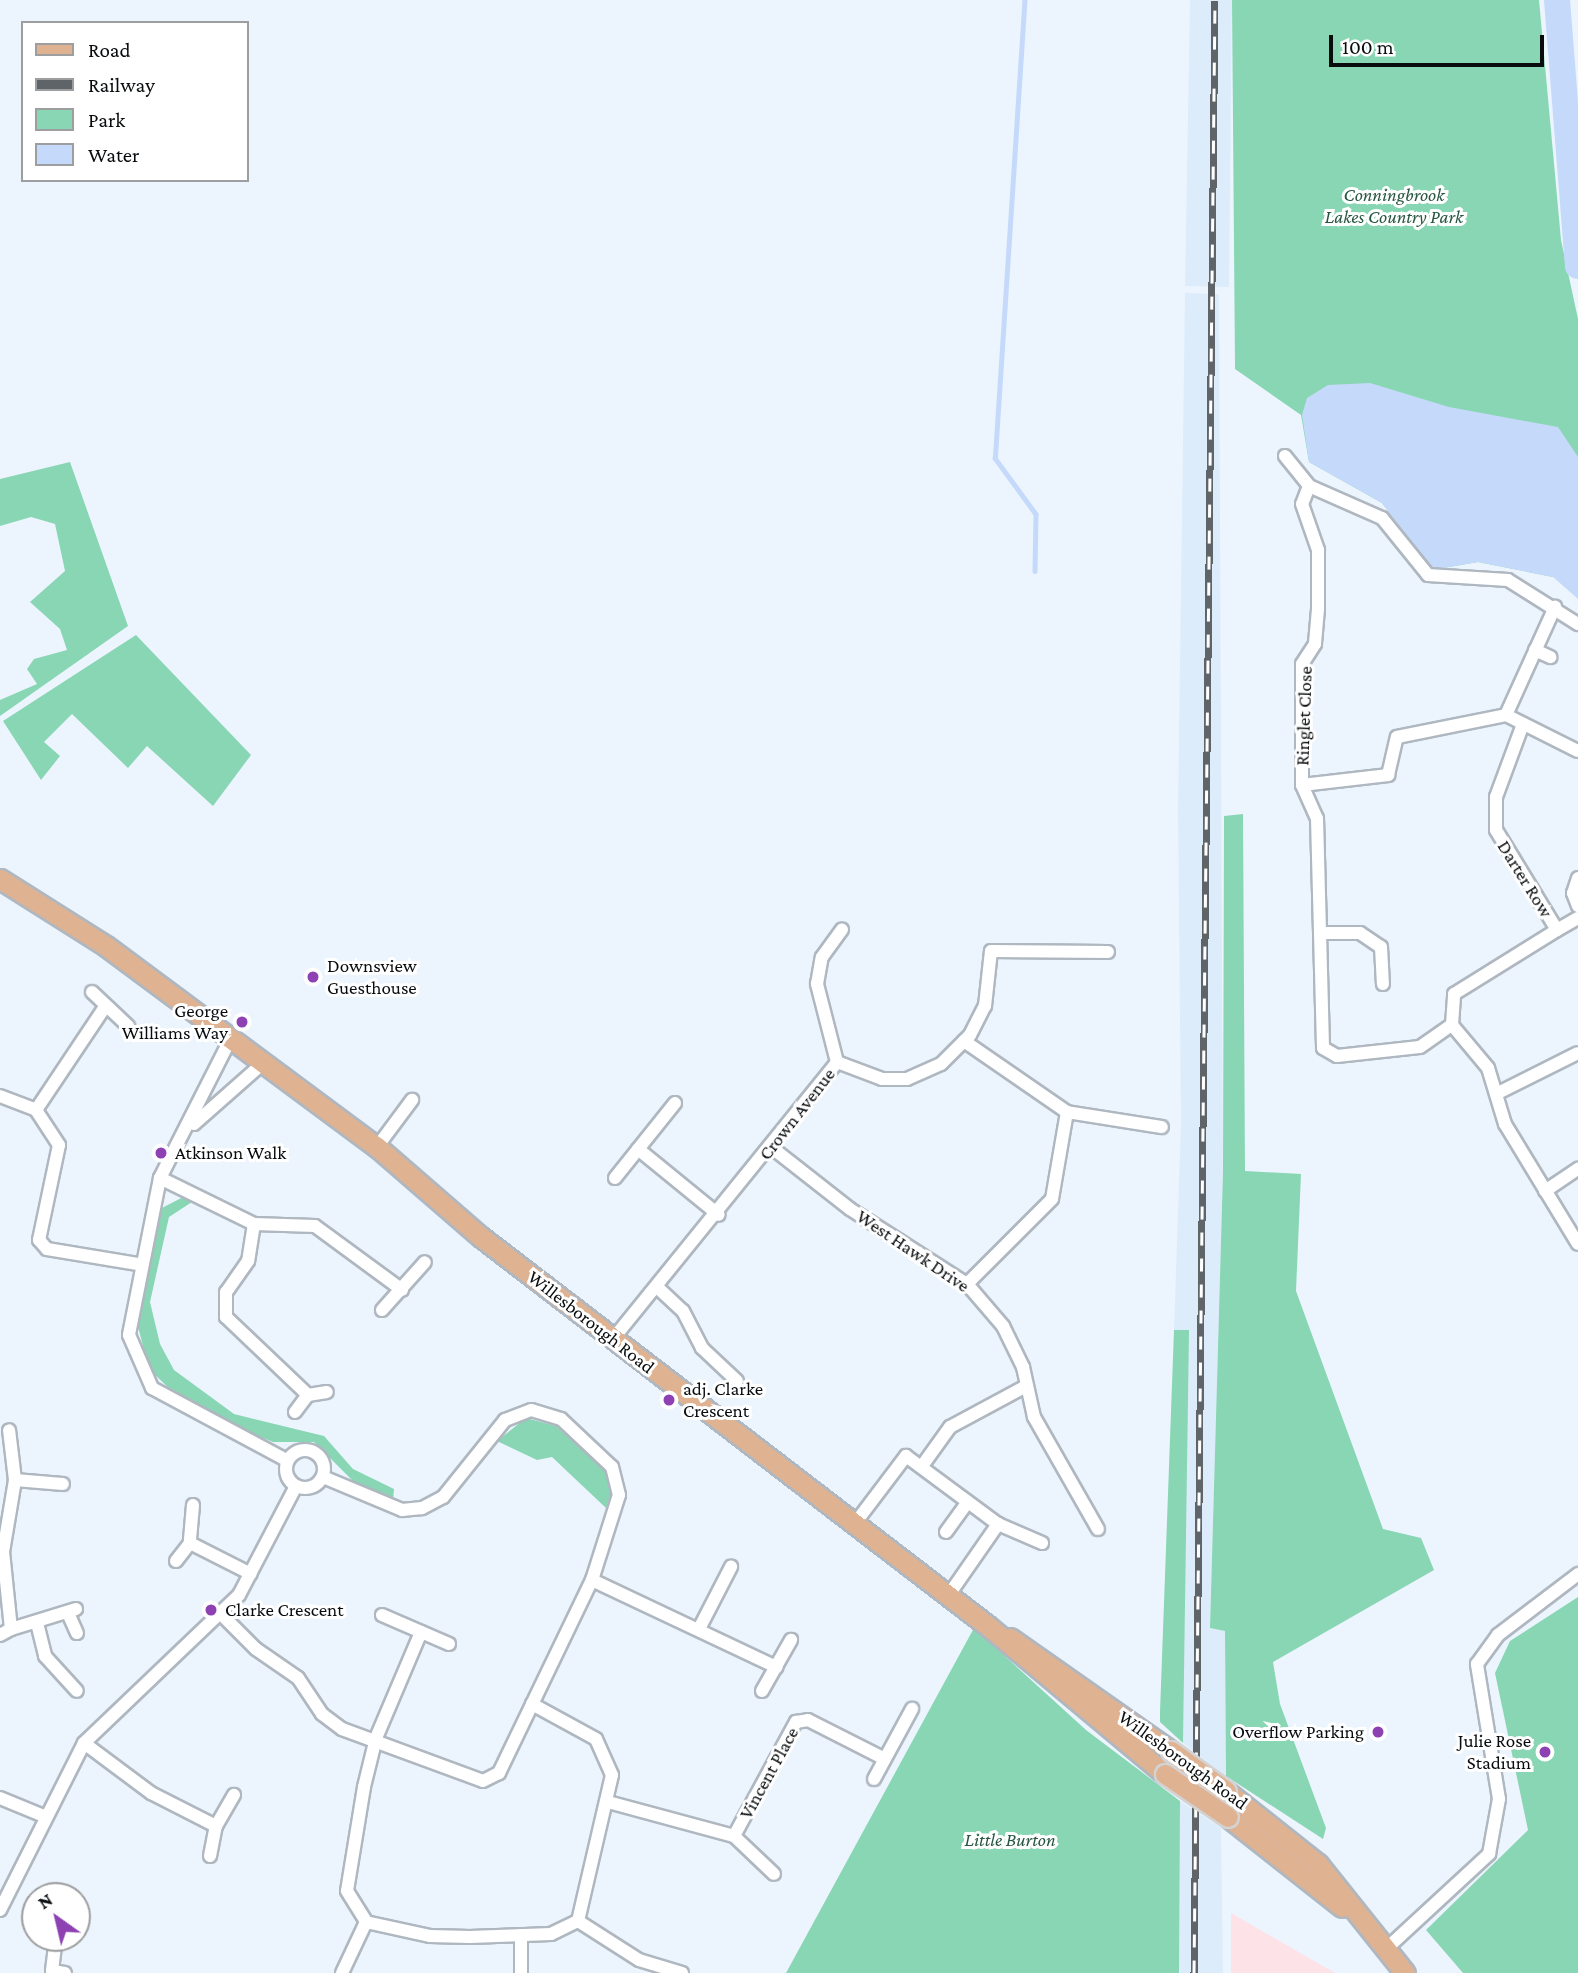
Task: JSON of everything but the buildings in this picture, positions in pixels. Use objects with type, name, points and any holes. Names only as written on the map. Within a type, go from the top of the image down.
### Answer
[{"type":"main road","name":"Willesborough Road","points":[[0,879],[106,946],[262,1065],[377,1147],[613,1339],[853,1526],[988,1626],[1166,1774],[1228,1818],[1357,1918]]},
{"type":"main road","name":"Willesborough Road","points":[[988,1626],[1041,1655],[1226,1791],[1318,1864],[1357,1918],[1405,1973]]},
{"type":"street","points":[[1285,456],[1309,486],[1382,518],[1434,579],[1508,580],[1555,607],[1578,624]]},
{"type":"street","name":"Ringlet Close","points":[[1309,486],[1302,504],[1318,550],[1318,609],[1315,644],[1302,664],[1302,785],[1317,818],[1323,1048],[1337,1056],[1420,1047],[1452,1025]]},
{"type":"street","points":[[1555,607],[1506,715],[1578,751]]},
{"type":"street","points":[[1535,650],[1550,657]]},
{"type":"street","name":"Ringlet Close","points":[[1302,785],[1388,775],[1397,737],[1506,715]]},
{"type":"street","name":"Darter Row","points":[[1523,724],[1496,797],[1496,830],[1557,930],[1578,918]]},
{"type":"street","points":[[1578,878],[1573,893],[1578,906]]},
{"type":"street","points":[[837,1062],[817,984],[822,957],[842,929]]},
{"type":"street","points":[[1557,930],[1454,994],[1452,1025],[1488,1068],[1498,1093],[1504,1124],[1578,1244]]},
{"type":"street","points":[[1321,933],[1360,933],[1381,947],[1383,984]]},
{"type":"street","name":"Crown Avenue","points":[[613,1339],[719,1215],[837,1062],[882,1079],[907,1079],[940,1064],[964,1041],[985,1006],[991,951],[1108,952]]},
{"type":"street","points":[[92,992],[104,1007],[128,1026]]},
{"type":"street","points":[[36,1110],[104,1007]]},
{"type":"street","points":[[230,1040],[191,1126],[160,1178],[138,1264],[129,1335],[146,1380],[170,1402],[288,1461]]},
{"type":"street","points":[[964,1041],[1067,1112],[1162,1127]]},
{"type":"street","points":[[1498,1093],[1578,1054]]},
{"type":"street","points":[[191,1126],[262,1065]]},
{"type":"street","points":[[0,1096],[36,1110],[59,1144],[39,1240],[47,1249],[138,1264]]},
{"type":"street","points":[[377,1147],[412,1100]]},
{"type":"street","points":[[615,1178],[675,1103]]},
{"type":"street","points":[[967,1284],[1052,1199],[1067,1112]]},
{"type":"street","name":"West Hawk Drive","points":[[771,1147],[850,1209],[967,1284],[1014,1344],[1034,1417],[1098,1529]]},
{"type":"street","points":[[638,1149],[719,1215]]},
{"type":"street","points":[[1545,1191],[1578,1169]]},
{"type":"street","points":[[160,1178],[254,1224],[315,1226],[402,1290]]},
{"type":"street","points":[[254,1224],[248,1261],[226,1292],[226,1317],[308,1395]]},
{"type":"street","points":[[382,1310],[425,1262]]},
{"type":"street","points":[[657,1287],[683,1311],[702,1348],[737,1381]]},
{"type":"street","points":[[922,1466],[950,1427],[1026,1386]]},
{"type":"street","points":[[295,1412],[308,1395],[327,1392]]},
{"type":"street","points":[[221,1614],[256,1649],[299,1678],[328,1719],[490,1781],[532,1704],[593,1580],[620,1485],[600,1451],[547,1412],[510,1416],[443,1497],[422,1508],[402,1510],[323,1477]]},
{"type":"street","points":[[9,1430],[15,1479],[3,1530],[5,1632],[72,1611],[77,1633]]},
{"type":"street","points":[[299,1451],[314,1452],[324,1463],[323,1477],[311,1488],[296,1486],[287,1475],[288,1461],[299,1451]]},
{"type":"street","points":[[853,1526],[906,1456],[998,1524],[1042,1543]]},
{"type":"street","points":[[15,1479],[63,1484]]},
{"type":"street","points":[[0,1910],[85,1743],[221,1614],[251,1574],[296,1486]]},
{"type":"street","points":[[946,1532],[968,1502]]},
{"type":"street","points":[[176,1562],[190,1544],[193,1505]]},
{"type":"street","points":[[948,1596],[998,1524]]},
{"type":"street","points":[[190,1544],[251,1574]]},
{"type":"street","points":[[700,1627],[732,1567]]},
{"type":"street","points":[[1385,1950],[1489,1854],[1499,1799],[1477,1664],[1498,1635],[1578,1574]]},
{"type":"street","points":[[593,1580],[700,1627],[776,1667]]},
{"type":"street","points":[[383,1615],[449,1644]]},
{"type":"street","points":[[37,1623],[45,1656],[77,1691]]},
{"type":"street","points":[[421,1632],[376,1738],[346,1891],[366,1922],[430,1936],[551,1934],[578,1921]]},
{"type":"street","points":[[762,1691],[791,1640]]},
{"type":"street","points":[[532,1704],[603,1746],[612,1775],[608,1802],[578,1921]]},
{"type":"street","points":[[874,1779],[912,1709]]},
{"type":"street","name":"Vincent Place","points":[[734,1836],[796,1722],[808,1720],[885,1759]]},
{"type":"street","points":[[85,1743],[151,1793],[216,1826]]},
{"type":"street","points":[[210,1856],[216,1826],[234,1795]]},
{"type":"street","points":[[0,1798],[46,1817]]},
{"type":"street","name":"Vincent Place","points":[[608,1802],[734,1836],[774,1874]]},
{"type":"street","points":[[578,1921],[646,1963],[682,1973]]},
{"type":"street","points":[[342,1973],[366,1922]]},
{"type":"street","points":[[521,1935],[521,1973]]},
{"type":"street","points":[[54,1952],[52,1971],[65,1973]]},
{"type":"shaded area","points":[[1190,0],[1232,0],[1229,287],[1185,286]]},
{"type":"shaded area","points":[[1185,293],[1219,294],[1223,1171],[1210,1628],[1225,1630],[1226,1776],[1183,1743],[1188,1330],[1174,1330],[1181,1123],[1178,811]]},
{"type":"shaded area","points":[[1180,1801],[1221,1828],[1223,1973],[1177,1973]]},
{"type":"shaded area","points":[[1231,1913],[1335,1973],[1231,1973]]},
{"type":"green space","name":"Conningbrook Lakes Country Park","points":[[1232,0],[1539,0],[1561,240],[1578,319],[1578,548],[1553,577],[1478,562],[1432,570],[1382,503],[1309,462],[1301,415],[1235,369]]},
{"type":"green space","points":[[70,462],[128,626],[0,716],[0,700],[37,684],[27,669],[34,659],[67,650],[60,629],[30,602],[65,571],[55,524],[31,517],[0,526],[0,479]]},
{"type":"green space","points":[[136,635],[251,755],[213,806],[147,746],[128,768],[72,714],[44,742],[60,756],[41,780],[3,721]]},
{"type":"green space","points":[[1243,814],[1245,1171],[1301,1174],[1296,1291],[1383,1529],[1421,1538],[1434,1570],[1273,1662],[1280,1704],[1326,1828],[1323,1839],[1226,1776],[1225,1631],[1210,1628],[1223,1171],[1224,816]]},
{"type":"green space","points":[[185,1196],[195,1200],[169,1217],[150,1302],[160,1344],[174,1370],[234,1414],[324,1436],[353,1469],[394,1489],[393,1501],[356,1484],[314,1442],[273,1442],[244,1430],[177,1396],[149,1369],[136,1319],[162,1208]]},
{"type":"green space","points":[[1174,1330],[1189,1330],[1183,1743],[1160,1722]]},
{"type":"green space","points":[[526,1418],[556,1426],[608,1472],[612,1491],[606,1508],[552,1457],[537,1460],[497,1441]]},
{"type":"green space","name":"Julie Rose Stadium","points":[[1578,1597],[1578,1973],[1463,1973],[1426,1930],[1528,1830],[1495,1673],[1510,1641]]},
{"type":"green space","name":"Little Burton","points":[[974,1628],[1086,1730],[1180,1801],[1179,1973],[786,1973]]},
{"type":"water","points":[[1370,383],[1449,407],[1558,427],[1578,457],[1578,599],[1553,577],[1478,562],[1432,570],[1382,503],[1309,462],[1302,415],[1307,398],[1328,385]]},
{"type":"waterway","points":[[1025,0],[995,458],[1036,514],[1035,571]]},
{"type":"waterway","points":[[1557,0],[1578,266]]},
{"type":"railway","points":[[1194,1973],[1215,0]]},
{"type":"place","name":"Downsview Guesthouse","points":[[313,977]]},
{"type":"place","name":"George Williams Way","points":[[242,1022]]},
{"type":"place","name":"Atkinson Walk","points":[[161,1153]]},
{"type":"place","name":"adj. Clarke Crescent","points":[[669,1400]]},
{"type":"place","name":"Clarke Crescent","points":[[211,1610]]},
{"type":"place","name":"Overflow Parking","points":[[1378,1732]]},
{"type":"place","name":"Julie Rose Stadium","points":[[1545,1752]]}]
